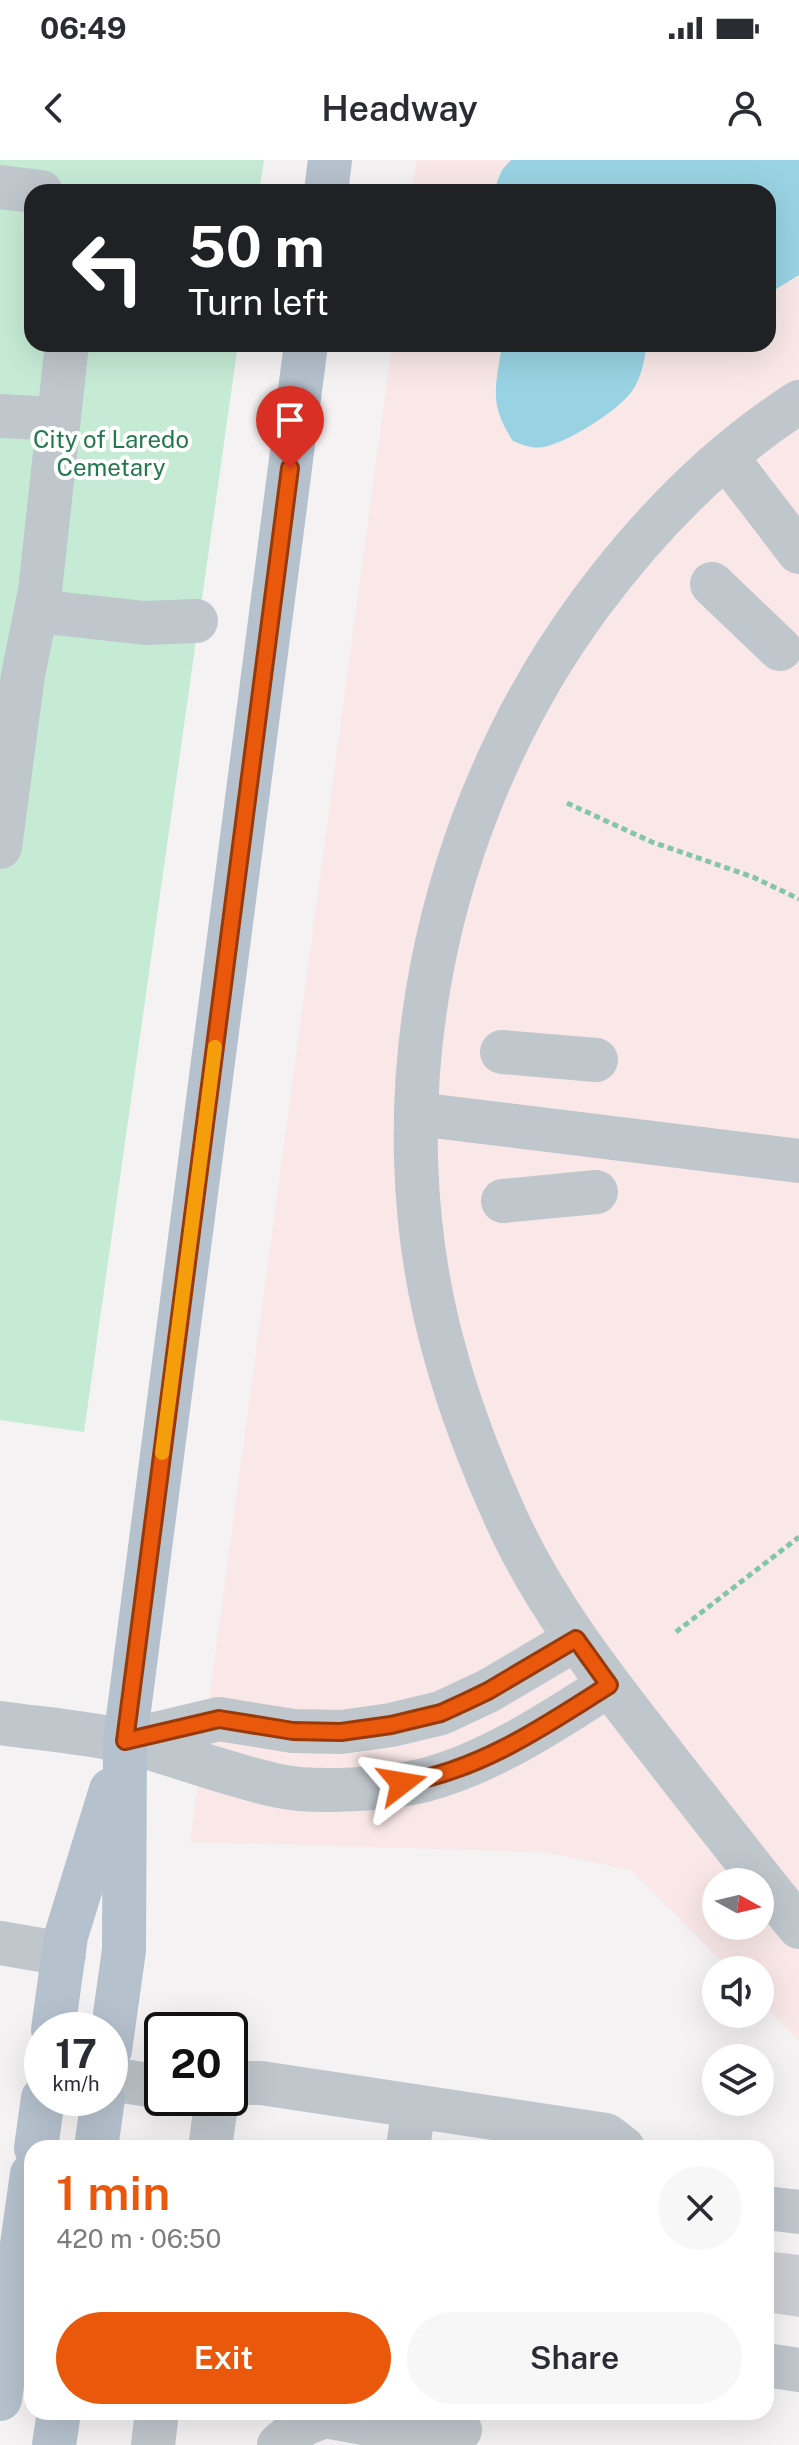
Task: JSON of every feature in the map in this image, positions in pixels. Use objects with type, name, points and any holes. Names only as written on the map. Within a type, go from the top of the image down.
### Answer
[{"type":"main road","points":[[327,184],[330,160]]},
{"type":"main road","points":[[115,2012],[124,1950],[125,1741],[305,352]]},
{"type":"main road","points":[[56,2012],[66,1936],[125,1741]]},
{"type":"main road","points":[[37,2140],[40,2116]]},
{"type":"main road","points":[[97,2140],[100,2116]]},
{"type":"main road","points":[[0,2399],[10,2249],[24,2201]]},
{"type":"main road","points":[[54,2445],[58,2420]]},
{"type":"street","points":[[0,187],[24,190]]},
{"type":"street","points":[[0,847],[22,632],[66,352]]},
{"type":"street","points":[[799,403],[726,457],[664,515],[611,576],[563,640],[522,709],[486,784],[458,861],[437,941],[422,1023],[417,1114],[418,1188],[427,1270],[446,1357],[473,1441],[508,1523],[576,1639],[609,1685],[799,1927]]},
{"type":"street","points":[[0,416],[57,419]]},
{"type":"street","points":[[726,457],[799,552]]},
{"type":"street","points":[[712,584],[780,649]]},
{"type":"street","points":[[22,632],[196,621]]},
{"type":"street","points":[[502,1052],[596,1060]]},
{"type":"street","points":[[417,1114],[799,1161]]},
{"type":"street","points":[[503,1201],[596,1192]]},
{"type":"street","points":[[125,1741],[219,1719],[293,1731],[341,1732],[404,1722],[441,1713],[488,1691],[576,1639]]},
{"type":"street","points":[[0,1723],[125,1741],[283,1787],[379,1787],[425,1780],[478,1760],[537,1732],[609,1685]]},
{"type":"street","points":[[0,1943],[64,1954]]},
{"type":"street","points":[[248,2083],[606,2135],[613,2140]]},
{"type":"street","points":[[409,2140],[414,2106]]},
{"type":"street","points":[[211,2140],[214,2116]]},
{"type":"street","points":[[774,2209],[799,2212]]},
{"type":"street","points":[[774,2366],[799,2370]]},
{"type":"street","points":[[153,2445],[156,2420]]},
{"type":"street","points":[[279,2445],[304,2424],[314,2420]]},
{"type":"street","points":[[347,2420],[446,2438],[459,2429]]},
{"type":"path","points":[[567,803],[652,842],[753,877],[799,899]]},
{"type":"path","points":[[676,1632],[799,1537]]},
{"type":"shaded area","points":[[416,160],[799,160],[799,2041],[774,2015],[774,1956],[716,1956],[631,1870],[544,1852],[190,1842],[391,352],[776,352],[776,184],[413,184]]},
{"type":"green space","name":"City of Laredo Cemetary","points":[[0,160],[264,160],[260,184],[24,184],[24,352],[237,352],[84,1432],[0,1420]]},
{"type":"water","points":[[511,160],[799,160],[799,275],[776,289],[776,184],[496,184],[502,170]]},
{"type":"water","points":[[501,352],[645,352],[638,380],[625,399],[578,433],[539,447],[513,441],[500,416],[496,384]]},
{"type":"building","points":[[774,2252],[799,2255],[799,2317],[774,2313]]},
{"type":"slow traffic","points":[[162,1453],[215,1047]]},
{"type":"route","points":[[290,468],[125,1741],[219,1719],[293,1731],[341,1732],[391,1725],[441,1713],[465,1702],[576,1639],[609,1685],[537,1732],[478,1760],[425,1780],[402,1783]]}]
